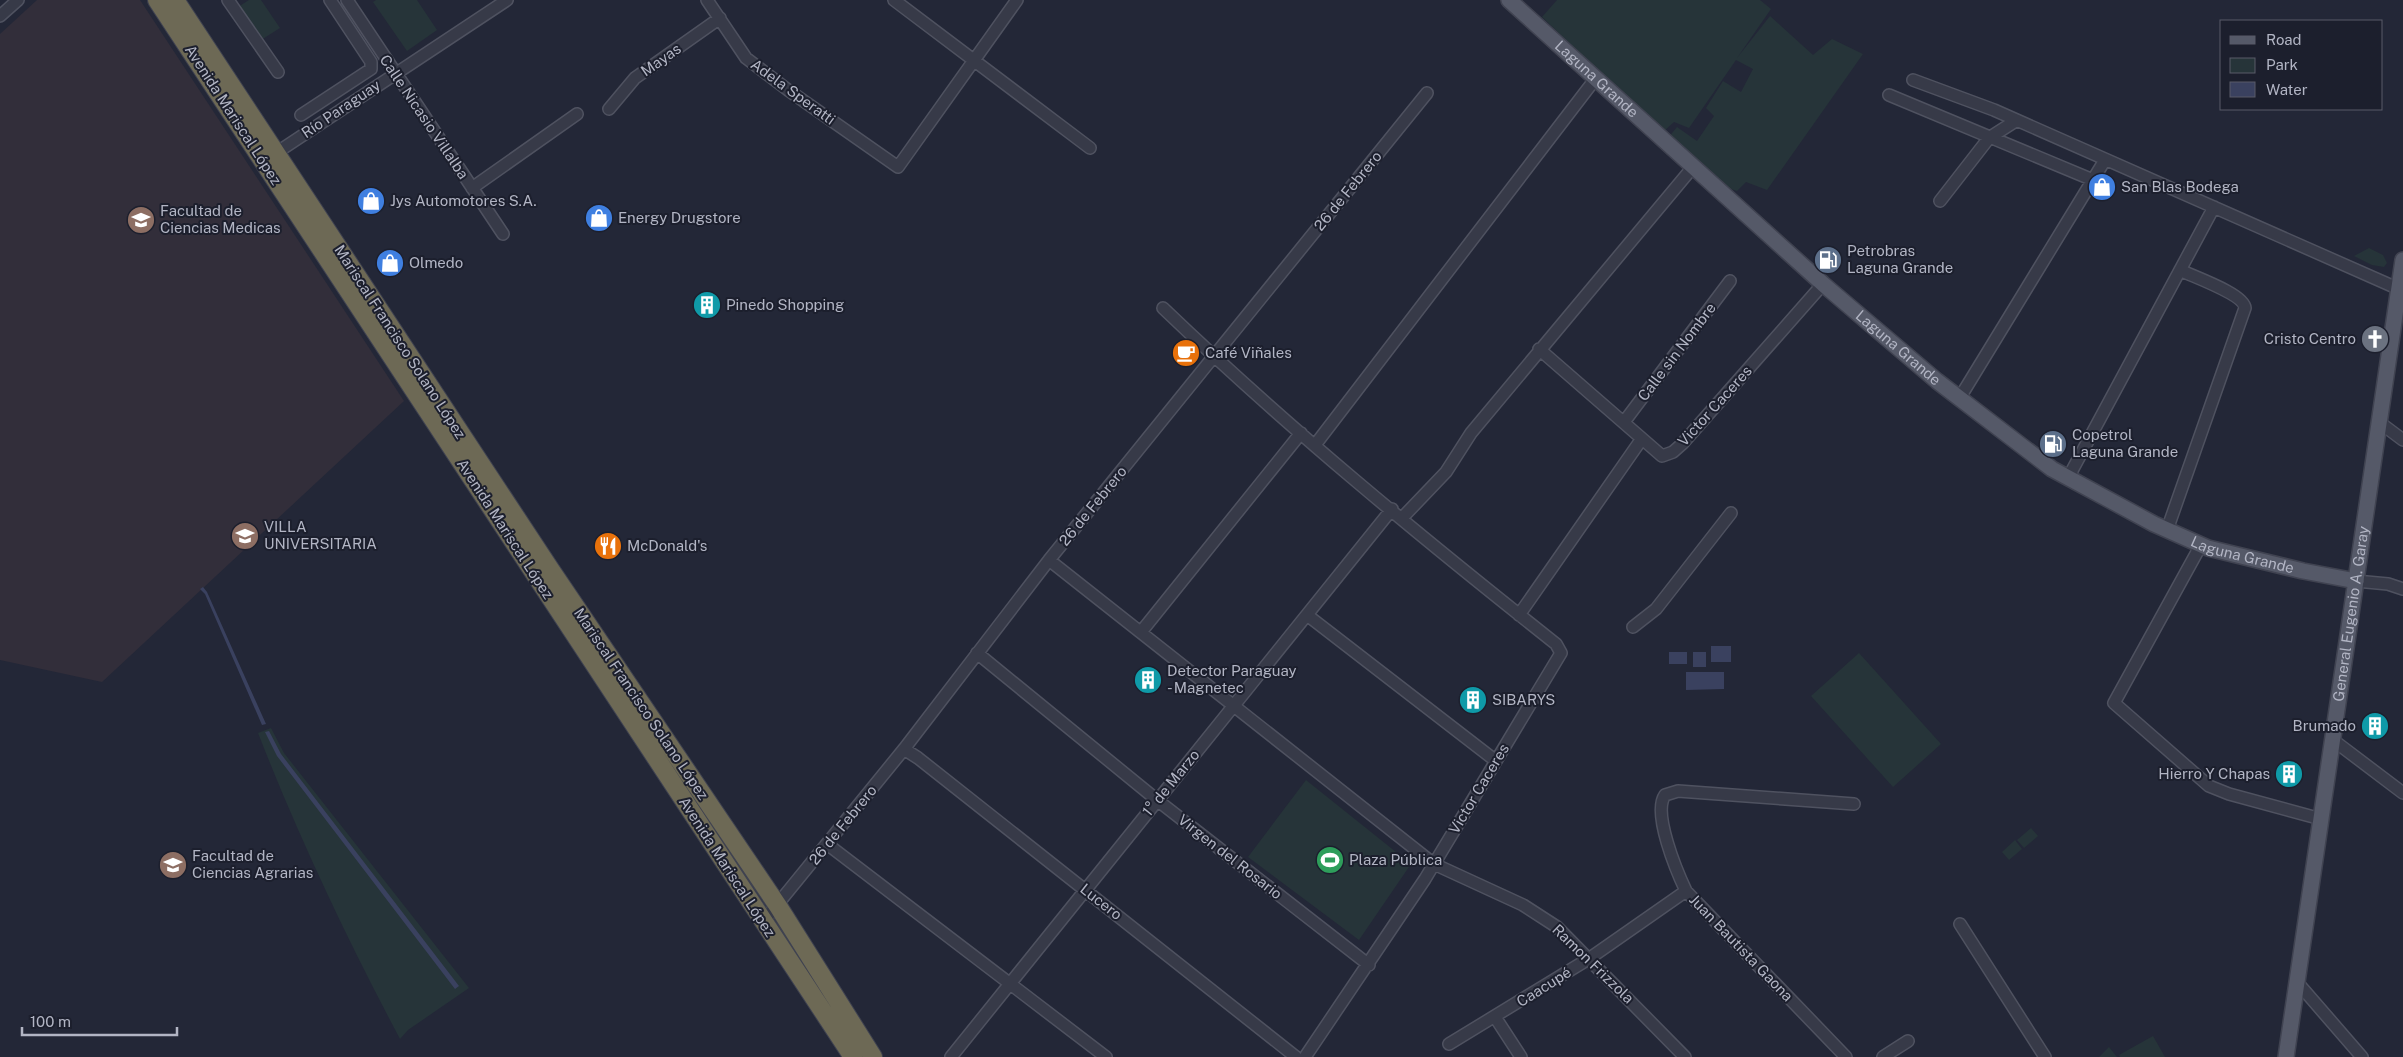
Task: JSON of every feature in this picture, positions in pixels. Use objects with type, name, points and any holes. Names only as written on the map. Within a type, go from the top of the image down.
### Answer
[{"type":"highway","name":"Avenida Mariscal López","points":[[157,0],[853,1057]]},
{"type":"highway","name":"Avenida Mariscal López","points":[[175,0],[276,153]]},
{"type":"highway","name":"Mariscal Francisco Solano López","points":[[276,153],[534,546],[778,906],[873,1057]]},
{"type":"highway","points":[[508,497],[532,534],[534,546]]},
{"type":"main road","name":"Laguna Grande","points":[[1509,0],[1823,284],[1959,399],[2052,469],[2167,530],[2201,545],[2250,559],[2356,581]]},
{"type":"main road","name":"General Eugenio A. Garay","points":[[2286,1057],[2379,422],[2398,327],[2399,289],[2403,260]]},
{"type":"street","points":[[0,16],[18,0]]},
{"type":"street","points":[[228,0],[278,72]]},
{"type":"street","points":[[301,115],[368,71],[372,66],[330,0]]},
{"type":"street","name":"Calle Nicasio Villalba","points":[[347,0],[503,234]]},
{"type":"street","name":"Río Paraguay","points":[[276,153],[507,0]]},
{"type":"street","name":"Adela Speratti","points":[[707,0],[746,58],[788,90],[898,167],[976,61]]},
{"type":"street","points":[[894,0],[1090,148]]},
{"type":"street","points":[[976,61],[1017,0]]},
{"type":"street","name":"Mayas","points":[[609,109],[635,78],[720,18]]},
{"type":"street","points":[[1315,445],[1596,78]]},
{"type":"street","points":[[1913,80],[2017,120],[2399,289]]},
{"type":"street","name":"26 de Febrero","points":[[763,922],[778,906],[904,749],[1049,560],[1427,93]]},
{"type":"street","points":[[1889,95],[2093,180]]},
{"type":"street","points":[[472,188],[576,114]]},
{"type":"street","points":[[1940,201],[1989,138],[2017,120]]},
{"type":"street","points":[[1959,399],[2105,160]]},
{"type":"street","points":[[1402,518],[1446,472],[1471,433],[1539,349],[1693,167]]},
{"type":"street","points":[[2068,478],[2214,207]]},
{"type":"street","points":[[2167,530],[2245,308],[2241,299],[2232,293],[2180,270]]},
{"type":"street","name":"Calle sin Nombre","points":[[1624,422],[1730,281]]},
{"type":"street","name":"Victor Caceres","points":[[1642,440],[1662,456],[1677,448],[1823,284]]},
{"type":"street","points":[[1163,308],[1214,357],[1301,433],[1519,615],[1642,440],[1624,422],[1539,349]]},
{"type":"street","points":[[2379,422],[2403,440]]},
{"type":"street","points":[[1142,632],[1301,433]]},
{"type":"street","name":"1° de Marzo","points":[[951,1057],[1392,509]]},
{"type":"street","points":[[1633,627],[1656,609],[1731,513]]},
{"type":"street","points":[[2201,545],[2114,703],[2209,786],[2229,794],[2321,819]]},
{"type":"street","name":"Ramon Frizzola","points":[[1049,560],[1434,864],[1523,905],[1557,927],[1590,958],[1678,1055]]},
{"type":"street","points":[[2356,581],[2388,584],[2403,589]]},
{"type":"street","points":[[1307,615],[1496,761]]},
{"type":"street","name":"Victor Caceres","points":[[1305,1057],[1369,966],[1434,864],[1558,661],[1561,653],[1556,644],[1519,615]]},
{"type":"street","name":"Virgen del Rosario","points":[[977,653],[1157,800],[1369,966]]},
{"type":"street","points":[[2333,740],[2403,793]]},
{"type":"street","name":"Lucero","points":[[904,749],[1085,889],[1296,1057]]},
{"type":"street","name":"Juan Bautista Gaona","points":[[1846,1057],[1686,891],[1675,867],[1661,814],[1661,804],[1665,795],[1691,792],[1854,804]]},
{"type":"street","points":[[827,844],[1012,983],[1106,1057]]},
{"type":"street","name":"Caacupé","points":[[1450,1044],[1590,958],[1686,891]]},
{"type":"street","points":[[1960,924],[2045,1057]]},
{"type":"street","points":[[2297,982],[2362,1057]]},
{"type":"street","points":[[1495,1017],[1521,1057]]},
{"type":"street","points":[[1883,1057],[1908,1041]]},
{"type":"shaded area","name":"Facultad de Ciencias Medicas","points":[[37,0],[140,0],[404,401],[102,682],[0,660],[0,34]]},
{"type":"green space","points":[[249,0],[261,0],[280,28],[261,40],[238,7]]},
{"type":"green space","points":[[376,0],[417,0],[437,30],[407,51],[373,2]]},
{"type":"green space","points":[[1557,0],[1760,0],[1771,9],[1737,58],[1770,16],[1813,55],[1832,39],[1863,54],[1767,190],[1746,182],[1737,191],[1722,186],[1668,138],[1677,127],[1697,141],[1714,116],[1706,108],[1723,81],[1741,92],[1753,69],[1736,60],[1689,128],[1674,122],[1663,132],[1542,17]]},
{"type":"green space","points":[[2369,248],[2383,255],[2387,263],[2384,267],[2372,265],[2354,256]]},
{"type":"green space","points":[[1859,653],[1941,744],[1893,787],[1811,696]]},
{"type":"green space","points":[[271,728],[284,753],[469,988],[408,1030],[400,1039],[324,888],[290,811],[258,733]]},
{"type":"green space","name":"Plaza Pública","points":[[1306,780],[1411,864],[1359,940],[1248,857]]},
{"type":"green space","points":[[2031,828],[2038,836],[2024,848],[2017,840]]},
{"type":"green space","points":[[2015,840],[2022,849],[2009,860],[2002,852]]},
{"type":"green space","points":[[773,920],[775,921],[865,1057],[860,1057]]},
{"type":"green space","points":[[2153,1036],[2165,1057],[2120,1057],[2119,1055]]},
{"type":"green space","points":[[2109,1047],[2117,1057],[2099,1057]]},
{"type":"water","points":[[203,587],[207,592],[266,724],[262,725],[205,594],[200,589]]},
{"type":"water","points":[[1711,646],[1731,646],[1731,662],[1711,662]]},
{"type":"water","points":[[1669,652],[1687,652],[1687,664],[1669,664]]},
{"type":"water","points":[[1693,652],[1706,652],[1706,667],[1693,667]]},
{"type":"water","points":[[1686,672],[1724,672],[1724,689],[1686,690]]},
{"type":"water","points":[[269,731],[281,754],[459,986],[455,989],[277,756],[265,732]]},
{"type":"place","name":"San Blas Bodega","points":[[2102,187]]},
{"type":"place","name":"Jys Automotores S.A.","points":[[371,201]]},
{"type":"place","name":"Energy Drugstore","points":[[599,218]]},
{"type":"place","name":"Facultad de Ciencias Medicas","points":[[141,220]]},
{"type":"place","name":"Petrobras Laguna Grande","points":[[1828,260]]},
{"type":"place","name":"Olmedo","points":[[390,263]]},
{"type":"place","name":"Pinedo Shopping","points":[[707,305]]},
{"type":"place","name":"Cristo Centro","points":[[2375,339]]},
{"type":"place","name":"Café Viñales","points":[[1186,353]]},
{"type":"place","name":"Copetrol Laguna Grande","points":[[2053,444]]},
{"type":"place","name":"VILLA UNIVERSITARIA","points":[[245,536]]},
{"type":"place","name":"McDonald's","points":[[608,546]]},
{"type":"place","name":"Detector Paraguay - Magnetec","points":[[1148,680]]},
{"type":"place","name":"SIBARYS","points":[[1473,700]]},
{"type":"place","name":"Brumado","points":[[2375,726]]},
{"type":"place","name":"Hierro Y Chapas","points":[[2289,774]]},
{"type":"place","name":"Plaza Pública","points":[[1330,860]]},
{"type":"place","name":"Facultad de Ciencias Agrarias","points":[[173,865]]}]
